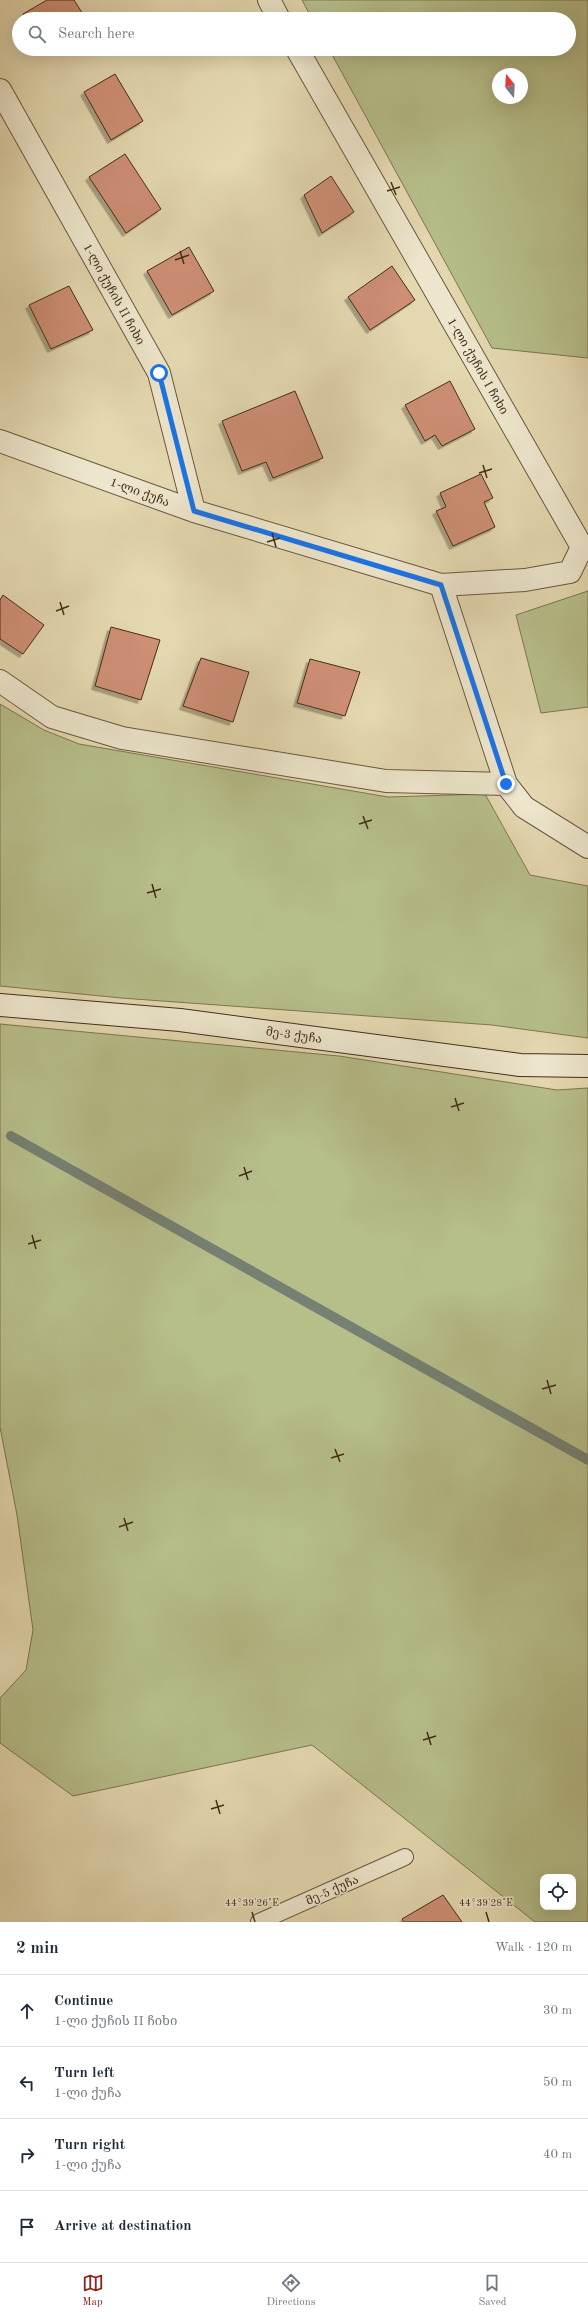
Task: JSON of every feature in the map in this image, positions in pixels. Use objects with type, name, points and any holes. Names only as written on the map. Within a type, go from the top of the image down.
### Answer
[{"type":"street","points":[[268,0],[275,12]]},
{"type":"street","name":"1-ლი ქუჩის I ჩიხი","points":[[301,56],[582,547],[570,572],[525,580],[441,585]]},
{"type":"street","name":"1-ლი ქუჩის II ჩიხი","points":[[0,90],[159,373],[194,511]]},
{"type":"street","name":"1-ლი ქუჩა","points":[[0,441],[194,511],[441,585]]},
{"type":"street","points":[[441,585],[506,784],[524,807],[588,847]]},
{"type":"street","points":[[0,681],[52,717],[122,738],[386,781],[506,784]]},
{"type":"street","name":"მე-3 ქუჩა","points":[[0,1005],[180,1020],[520,1065],[588,1066]]},
{"type":"lane","name":"მე-5 ქუჩა","points":[[259,1922],[405,1857]]},
{"type":"green space","points":[[302,0],[588,0],[588,358],[492,348],[333,56],[576,56],[576,12],[308,12]]},
{"type":"green space","points":[[588,591],[588,707],[541,713],[516,615]]},
{"type":"green space","points":[[0,704],[44,730],[79,744],[388,797],[485,794],[530,875],[588,886],[588,1038],[492,1025],[121,998],[0,986]]},
{"type":"green space","points":[[0,1024],[339,1056],[557,1090],[588,1088],[588,1922],[535,1922],[312,1745],[73,1796],[0,1743],[0,1698],[26,1670],[33,1630],[17,1515],[0,1427]]},
{"type":"building","points":[[47,0],[74,0],[82,12],[26,12]]},
{"type":"building","points":[[115,74],[143,121],[111,140],[84,92]]},
{"type":"building","points":[[125,154],[161,209],[126,233],[89,177]]},
{"type":"building","points":[[331,176],[354,212],[322,233],[304,195]]},
{"type":"building","points":[[189,247],[214,291],[172,315],[147,271]]},
{"type":"building","points":[[392,266],[415,300],[370,330],[348,297]]},
{"type":"building","points":[[69,286],[93,330],[51,349],[29,305]]},
{"type":"building","points":[[450,381],[475,429],[442,446],[435,435],[425,441],[405,405]]},
{"type":"building","points":[[295,391],[323,458],[273,478],[266,462],[242,471],[222,421]]},
{"type":"building","points":[[481,474],[493,498],[484,502],[495,527],[453,546],[436,511],[446,507],[440,493]]},
{"type":"building","points":[[3,595],[44,625],[23,654],[0,639],[0,600]]},
{"type":"building","points":[[111,627],[160,640],[141,700],[95,686]]},
{"type":"building","points":[[201,658],[249,672],[233,722],[183,706]]},
{"type":"building","points":[[310,659],[360,672],[345,716],[297,703]]},
{"type":"building","points":[[443,1895],[462,1922],[404,1922],[402,1919]]},
{"type":"waterway","points":[[11,1136],[588,1460]]},
{"type":"route","points":[[159,373],[194,511],[441,585],[506,784]]}]
